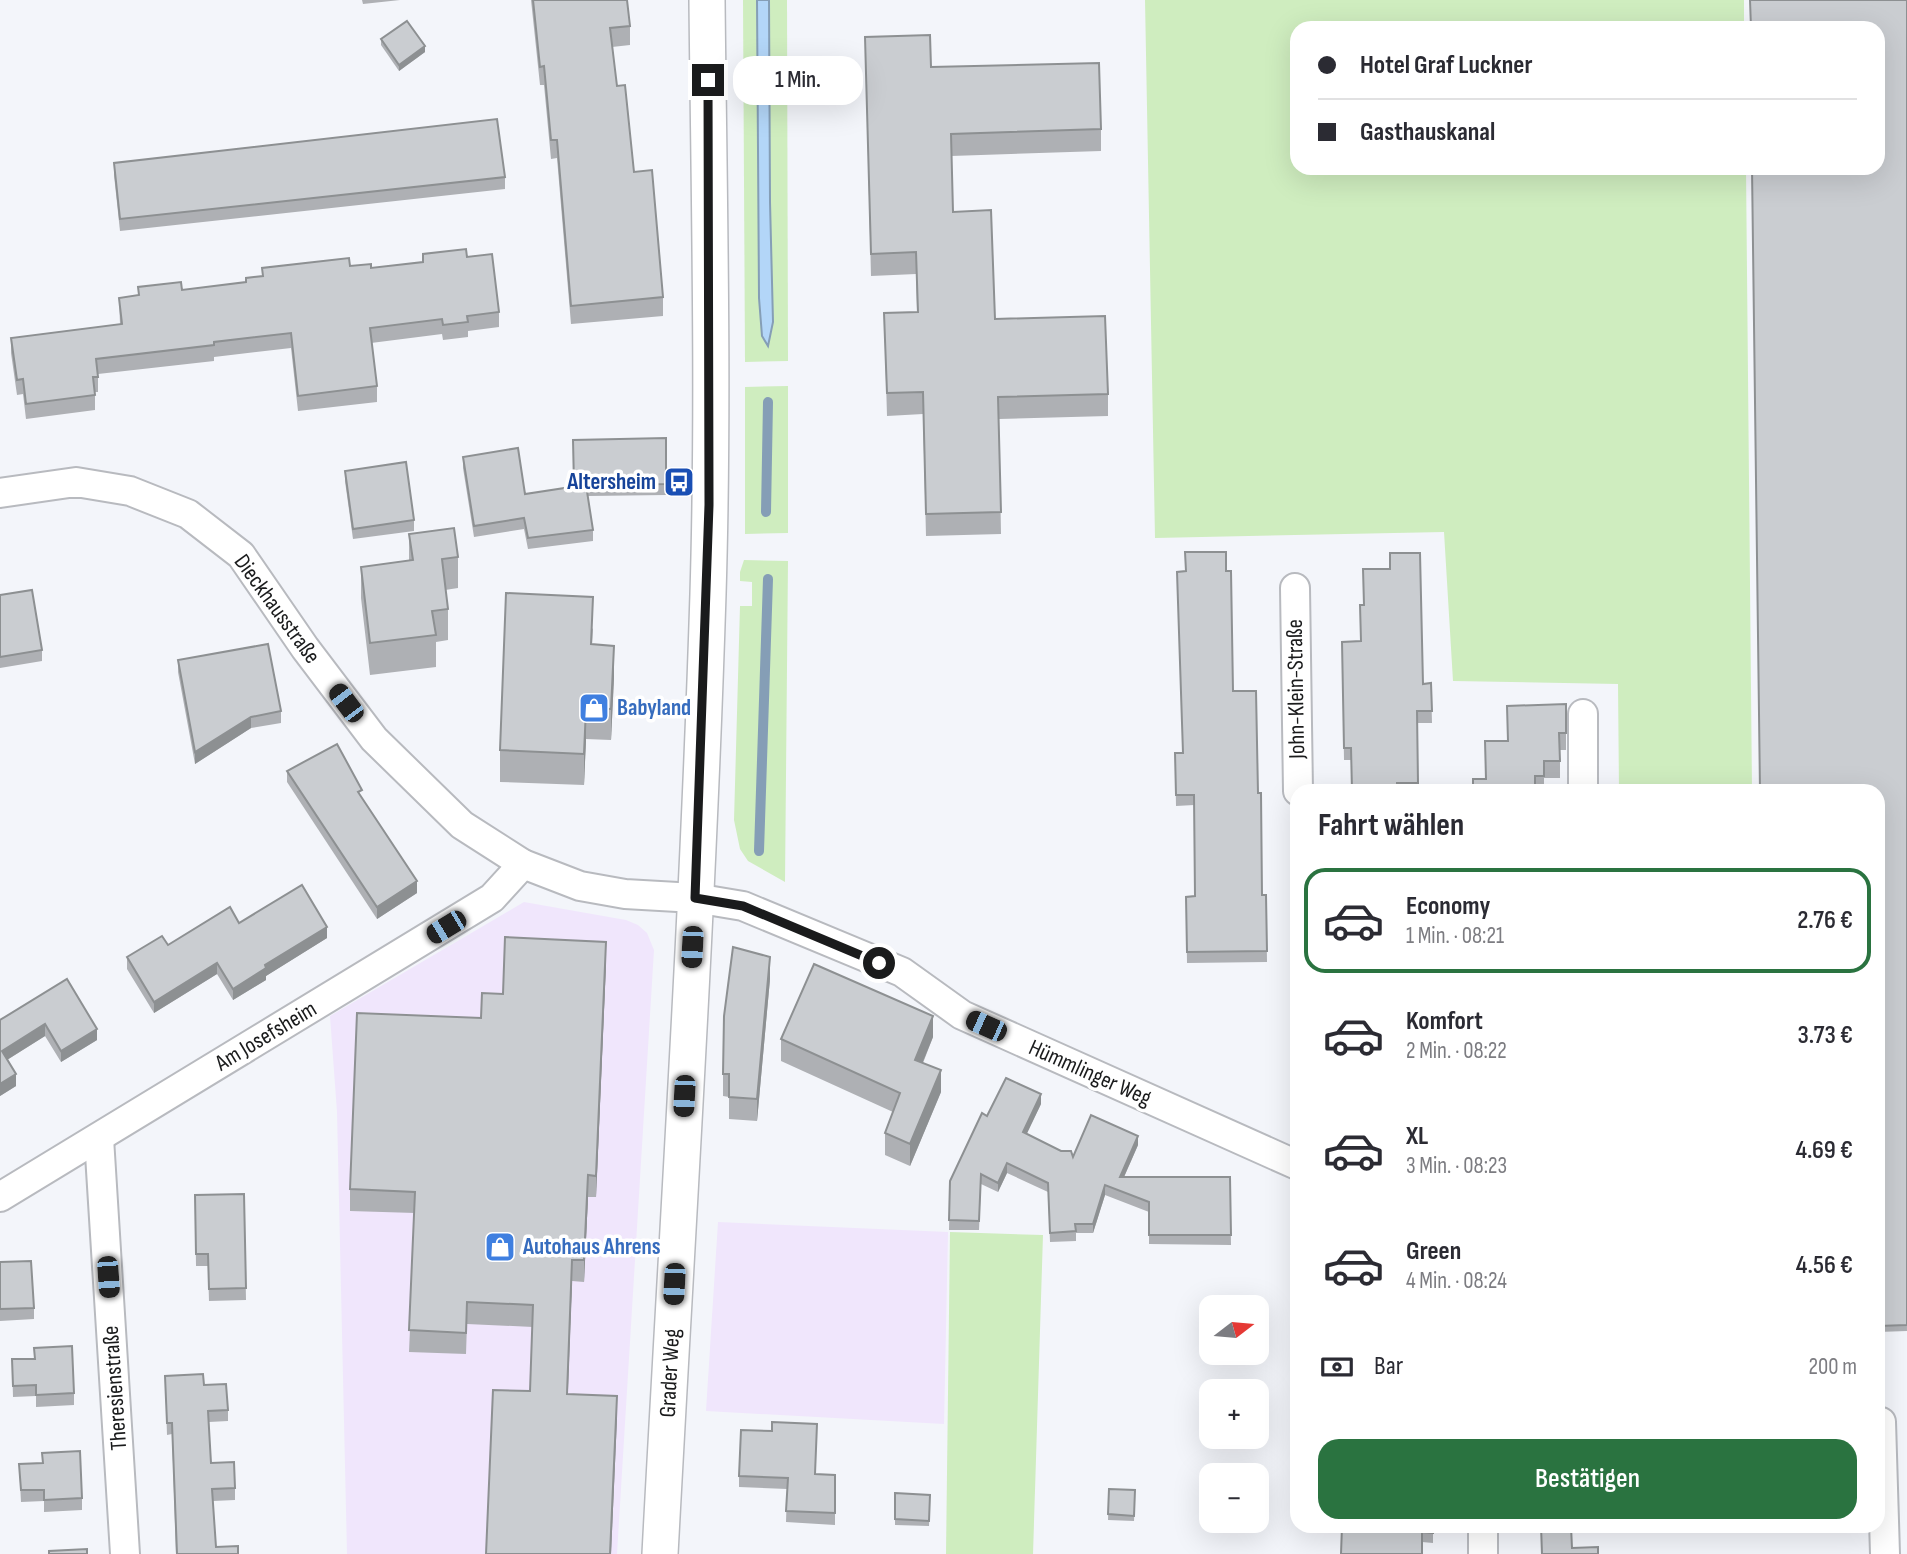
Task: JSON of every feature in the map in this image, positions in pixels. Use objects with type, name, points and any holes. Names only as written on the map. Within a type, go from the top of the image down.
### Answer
[{"type":"street","name":"Grader Weg","points":[[660,1554],[695,898],[708,593],[710,480],[707,0]]},
{"type":"street","name":"Dieckhausstraße","points":[[0,493],[76,482],[130,491],[188,514],[241,555],[305,648],[374,739],[462,825],[523,864],[580,886],[625,894],[695,898]]},
{"type":"street","name":"John-Klein-Straße","points":[[1295,588],[1298,784]]},
{"type":"street","points":[[1583,714],[1583,784]]},
{"type":"street","name":"Am Josefsheim","points":[[0,1197],[492,898],[523,864]]},
{"type":"street","name":"Hümmlinger Weg","points":[[695,898],[743,906],[902,972],[962,1015],[1290,1162]]},
{"type":"street","name":"Theresienstraße","points":[[99,1138],[125,1554]]},
{"type":"street","points":[[1885,1423],[1907,1432]]},
{"type":"street","points":[[1483,1533],[1483,1554]]},
{"type":"street","points":[[1884,1533],[1885,1554]]},
{"type":"shaded area","points":[[524,902],[626,920],[647,933],[654,950],[617,1554],[347,1554],[337,1112],[330,1016]]},
{"type":"shaded area","points":[[718,1222],[948,1232],[944,1424],[706,1411]]},
{"type":"green space","points":[[743,0],[787,0],[788,361],[745,362]]},
{"type":"green space","points":[[1145,0],[1744,0],[1744,21],[1290,21],[1290,175],[1746,175],[1752,784],[1619,784],[1618,684],[1453,681],[1444,532],[1155,538]]},
{"type":"green space","points":[[788,386],[788,533],[745,534],[745,387]]},
{"type":"green space","points":[[744,560],[788,561],[785,882],[748,861],[740,849],[734,820],[740,606],[752,606],[752,582],[740,581]]},
{"type":"green space","points":[[950,1232],[1043,1235],[1033,1554],[946,1554]]},
{"type":"water","points":[[757,0],[769,0],[773,322],[768,346],[762,336],[759,298]]},
{"type":"building","points":[[533,0],[627,0],[630,26],[610,28],[617,86],[625,85],[634,172],[652,170],[663,297],[571,306],[557,140],[551,140],[544,66],[540,67]]},
{"type":"building","points":[[1750,0],[1907,0],[1907,1325],[1885,1326],[1885,784],[1760,784],[1752,175],[1885,175],[1885,21],[1751,21]]},
{"type":"building","points":[[407,21],[425,46],[399,65],[381,39]]},
{"type":"building","points":[[930,35],[931,67],[1099,63],[1101,129],[951,134],[953,212],[991,210],[995,319],[1105,316],[1108,394],[998,397],[1001,512],[926,514],[923,392],[887,393],[884,313],[918,312],[916,252],[871,254],[865,37]]},
{"type":"building","points":[[497,119],[505,177],[120,219],[114,163]]},
{"type":"building","points":[[466,249],[467,257],[492,254],[499,312],[467,316],[468,322],[443,325],[442,319],[370,328],[377,386],[298,396],[291,333],[96,359],[98,377],[93,377],[95,395],[26,404],[23,379],[17,380],[11,338],[122,324],[119,298],[139,295],[138,287],[181,282],[182,290],[246,282],[246,278],[263,276],[262,268],[349,258],[350,266],[371,264],[371,268],[423,262],[423,254]]},
{"type":"building","points":[[666,438],[666,484],[586,485],[593,530],[528,538],[524,518],[474,526],[463,457],[518,448],[525,494],[584,485],[574,485],[573,440]]},
{"type":"building","points":[[406,462],[414,520],[353,529],[345,471]]},
{"type":"building","points":[[454,528],[458,557],[442,559],[448,609],[432,611],[436,635],[370,643],[361,567],[413,560],[409,534]]},
{"type":"building","points":[[1185,552],[1226,552],[1226,571],[1231,571],[1233,691],[1256,691],[1262,895],[1266,895],[1267,951],[1187,952],[1186,897],[1195,896],[1194,795],[1176,795],[1175,753],[1183,753],[1177,572],[1186,571]]},
{"type":"building","points":[[1390,553],[1420,553],[1423,684],[1431,683],[1432,711],[1417,711],[1418,783],[1352,784],[1351,748],[1344,748],[1342,642],[1361,641],[1363,569],[1390,569]]},
{"type":"building","points":[[32,590],[42,650],[0,657],[0,595]]},
{"type":"building","points":[[506,593],[593,597],[591,644],[614,646],[611,709],[586,708],[584,754],[500,750]]},
{"type":"building","points":[[268,644],[281,711],[251,717],[195,752],[178,660]]},
{"type":"building","points":[[1566,704],[1566,733],[1559,733],[1560,761],[1544,761],[1544,776],[1535,776],[1535,784],[1473,784],[1473,779],[1486,779],[1485,741],[1508,741],[1507,706]]},
{"type":"building","points":[[337,744],[362,790],[358,792],[417,881],[377,907],[287,771]]},
{"type":"building","points":[[302,885],[327,927],[265,965],[266,968],[233,989],[217,963],[154,1002],[127,957],[162,936],[168,945],[230,907],[239,923]]},
{"type":"building","name":"Autohaus Ahrens","points":[[505,937],[606,942],[596,1176],[588,1175],[584,1260],[572,1260],[567,1394],[617,1396],[610,1554],[486,1554],[493,1390],[530,1391],[533,1305],[467,1302],[466,1333],[409,1330],[415,1192],[350,1189],[357,1013],[481,1018],[482,993],[503,994]]},
{"type":"building","points":[[733,947],[770,957],[757,1099],[729,1097],[729,1074],[723,1074],[724,1016]]},
{"type":"building","points":[[814,964],[933,1016],[915,1060],[941,1070],[910,1144],[885,1133],[900,1093],[781,1039]]},
{"type":"building","points":[[67,979],[97,1029],[61,1051],[45,1024],[2,1051],[16,1074],[0,1084],[0,1020]]},
{"type":"building","points":[[1006,1078],[1041,1094],[1023,1132],[1061,1151],[1071,1151],[1073,1157],[1091,1115],[1138,1136],[1120,1177],[1230,1177],[1231,1235],[1149,1235],[1149,1202],[1105,1185],[1093,1224],[1075,1224],[1076,1231],[1050,1233],[1048,1183],[1007,1163],[998,1183],[981,1174],[979,1221],[949,1220],[950,1181],[982,1113],[987,1116]]},
{"type":"building","points":[[244,1194],[246,1288],[209,1289],[208,1254],[196,1254],[195,1195]]},
{"type":"building","points":[[31,1261],[34,1308],[0,1309],[0,1262]]},
{"type":"building","points":[[72,1346],[74,1393],[36,1395],[36,1385],[13,1386],[12,1359],[35,1359],[34,1348]]},
{"type":"building","points":[[203,1374],[204,1385],[226,1384],[228,1410],[208,1411],[211,1463],[234,1462],[235,1488],[212,1489],[216,1547],[238,1546],[238,1554],[177,1554],[172,1423],[167,1423],[165,1376]]},
{"type":"building","points":[[772,1422],[817,1424],[815,1474],[835,1475],[835,1513],[786,1511],[788,1478],[739,1476],[741,1430],[772,1431]]},
{"type":"building","points":[[80,1451],[82,1498],[44,1500],[44,1490],[21,1490],[19,1464],[43,1463],[42,1453]]},
{"type":"building","points":[[1109,1489],[1135,1490],[1134,1516],[1108,1514]]},
{"type":"building","points":[[895,1493],[930,1495],[929,1521],[895,1519]]},
{"type":"building","points":[[1342,1533],[1422,1533],[1422,1554],[1341,1554]]},
{"type":"building","points":[[1541,1533],[1571,1533],[1572,1548],[1598,1547],[1598,1554],[1542,1554]]},
{"type":"building","points":[[87,1549],[87,1554],[49,1554],[49,1551]]},
{"type":"waterway","points":[[766,512],[768,402]]},
{"type":"waterway","points":[[759,851],[768,579]]},
{"type":"place","name":"Altersheim","points":[[679,482]]},
{"type":"place","name":"Babyland","points":[[594,708]]},
{"type":"place","name":"Autohaus Ahrens","points":[[500,1247]]},
{"type":"route","points":[[708,80],[708,593],[695,898],[743,906],[879,963]]}]
